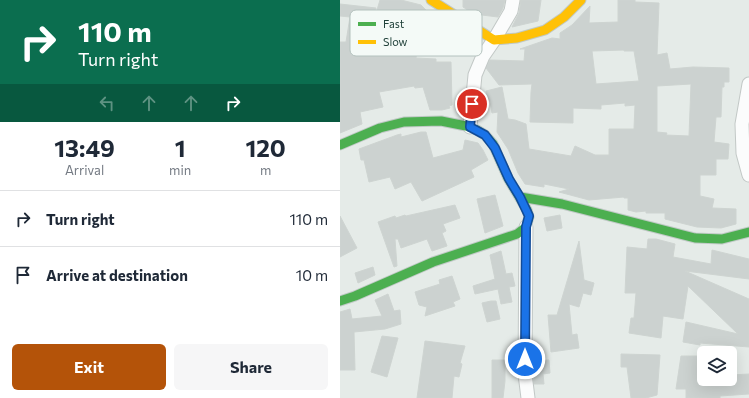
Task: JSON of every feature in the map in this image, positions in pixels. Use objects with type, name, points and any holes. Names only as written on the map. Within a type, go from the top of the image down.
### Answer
[{"type":"street","points":[[431,0],[447,10]]},
{"type":"street","points":[[470,127],[475,74],[483,56],[511,11],[513,0]]},
{"type":"street","points":[[482,32],[494,40],[517,38],[546,30],[564,17],[581,0]]},
{"type":"street","points":[[749,84],[742,124],[744,153],[749,175]]},
{"type":"street","points":[[340,145],[393,124],[408,121],[429,121],[453,123],[470,127],[485,135],[495,148],[509,179],[529,216],[526,227],[525,374],[528,398]]},
{"type":"street","points":[[520,197],[562,204],[695,238],[722,239],[749,232]]},
{"type":"street","points":[[340,301],[433,262],[517,234],[526,227]]},
{"type":"building","points":[[380,0],[401,0],[421,5],[426,10],[377,10]]},
{"type":"building","points":[[463,0],[505,0],[498,17],[482,15],[482,10],[468,10],[463,7]]},
{"type":"building","points":[[521,0],[541,0],[538,21],[512,27],[519,13]]},
{"type":"building","points":[[618,0],[635,0],[635,2],[659,3],[657,55],[667,53],[670,69],[693,67],[729,68],[729,82],[724,82],[724,87],[722,87],[721,117],[716,117],[714,142],[729,144],[728,159],[716,159],[716,175],[700,175],[700,196],[714,199],[712,208],[736,209],[736,224],[721,228],[697,227],[665,219],[665,213],[646,213],[646,211],[636,212],[628,210],[628,198],[624,197],[589,200],[559,192],[569,189],[544,184],[544,187],[525,184],[518,173],[508,149],[497,132],[498,112],[492,113],[490,101],[488,101],[486,91],[502,87],[508,119],[526,124],[529,149],[571,156],[575,146],[595,155],[609,155],[609,129],[634,129],[635,105],[625,106],[625,103],[601,105],[601,109],[573,108],[573,123],[530,122],[532,84],[499,85],[486,68],[490,60],[524,61],[525,49],[520,49],[552,38],[560,39],[560,33],[572,25],[590,6],[589,23],[618,22]],"holes":[[[592,51],[634,51],[639,81],[596,84]],[[691,84],[689,136],[666,135],[667,133],[657,132],[657,86]]]},
{"type":"building","points":[[340,4],[376,8],[376,10],[350,10],[350,17],[340,16]]},
{"type":"building","points":[[350,17],[350,56],[416,56],[416,58],[436,59],[436,62],[451,62],[452,105],[449,106],[450,108],[442,110],[430,110],[423,87],[415,88],[414,86],[379,92],[383,107],[360,112],[362,124],[340,133],[340,42],[346,42]]},
{"type":"building","points":[[426,132],[433,158],[463,150],[465,140],[478,143],[488,160],[471,170],[474,177],[422,201],[411,182],[395,189],[390,177],[369,182],[364,160],[361,160],[359,149],[397,135],[401,134],[401,137]]},
{"type":"building","points":[[495,195],[503,226],[485,233],[477,199]]},
{"type":"building","points":[[455,205],[460,218],[443,224],[446,231],[442,233],[447,246],[432,251],[427,239],[401,248],[398,239],[395,239],[397,266],[394,267],[378,222],[395,216],[396,218]]},
{"type":"building","points":[[560,215],[562,228],[547,231],[544,218]]},
{"type":"building","points":[[340,216],[357,248],[340,257]]},
{"type":"building","points":[[648,239],[656,239],[675,244],[673,257],[711,264],[712,250],[749,259],[749,279],[685,271],[749,299],[749,347],[700,343],[700,345],[683,342],[686,322],[738,334],[688,286],[683,319],[663,316],[661,338],[629,333],[631,318],[634,318],[636,293],[625,293],[627,247],[647,249]]},
{"type":"building","points":[[579,241],[584,280],[594,283],[591,295],[583,293],[579,307],[569,304],[572,335],[577,334],[579,348],[551,352],[548,315],[557,315]]},
{"type":"building","points":[[501,251],[506,274],[512,273],[515,286],[509,287],[512,302],[501,304],[498,289],[475,294],[473,286],[495,279],[490,255]]},
{"type":"building","points":[[373,267],[375,275],[358,283],[355,273]]},
{"type":"building","points":[[452,276],[460,299],[453,302],[455,306],[425,316],[427,307],[419,305],[415,292],[440,284],[439,280]]},
{"type":"building","points":[[388,294],[394,311],[400,310],[401,324],[385,329],[354,332],[355,370],[340,370],[340,312],[350,309],[352,319],[382,316],[375,300]]},
{"type":"building","points":[[496,301],[500,319],[487,322],[482,303]]},
{"type":"building","points":[[382,336],[398,338],[387,377],[371,372]]},
{"type":"building","points":[[425,341],[465,346],[460,363],[462,364],[459,377],[454,376],[452,398],[417,398]]},
{"type":"building","points":[[621,354],[660,355],[657,395],[646,398],[631,398],[627,367],[621,367]]},
{"type":"building","points":[[681,356],[697,356],[697,386],[737,386],[737,375],[749,374],[749,394],[720,396],[720,398],[686,398],[686,389],[676,389]]},
{"type":"building","points":[[492,360],[505,360],[503,398],[492,398]]},
{"type":"building","points":[[549,360],[550,373],[543,374],[544,384],[534,384],[533,361]]},
{"type":"traffic: fast","points":[[340,145],[380,128],[404,122],[441,121],[466,126],[477,130],[485,135],[493,144],[508,178],[527,210],[529,217],[526,227],[517,234],[433,262],[340,301]]},
{"type":"traffic: fast","points":[[520,197],[562,204],[695,238],[722,239],[749,232]]},
{"type":"traffic: slow","points":[[431,0],[447,10]]},
{"type":"traffic: slow","points":[[482,32],[494,40],[517,38],[545,30],[564,17],[581,0]]},
{"type":"route","points":[[472,104],[470,127],[485,135],[495,148],[509,179],[529,216],[526,227],[525,359]]}]
